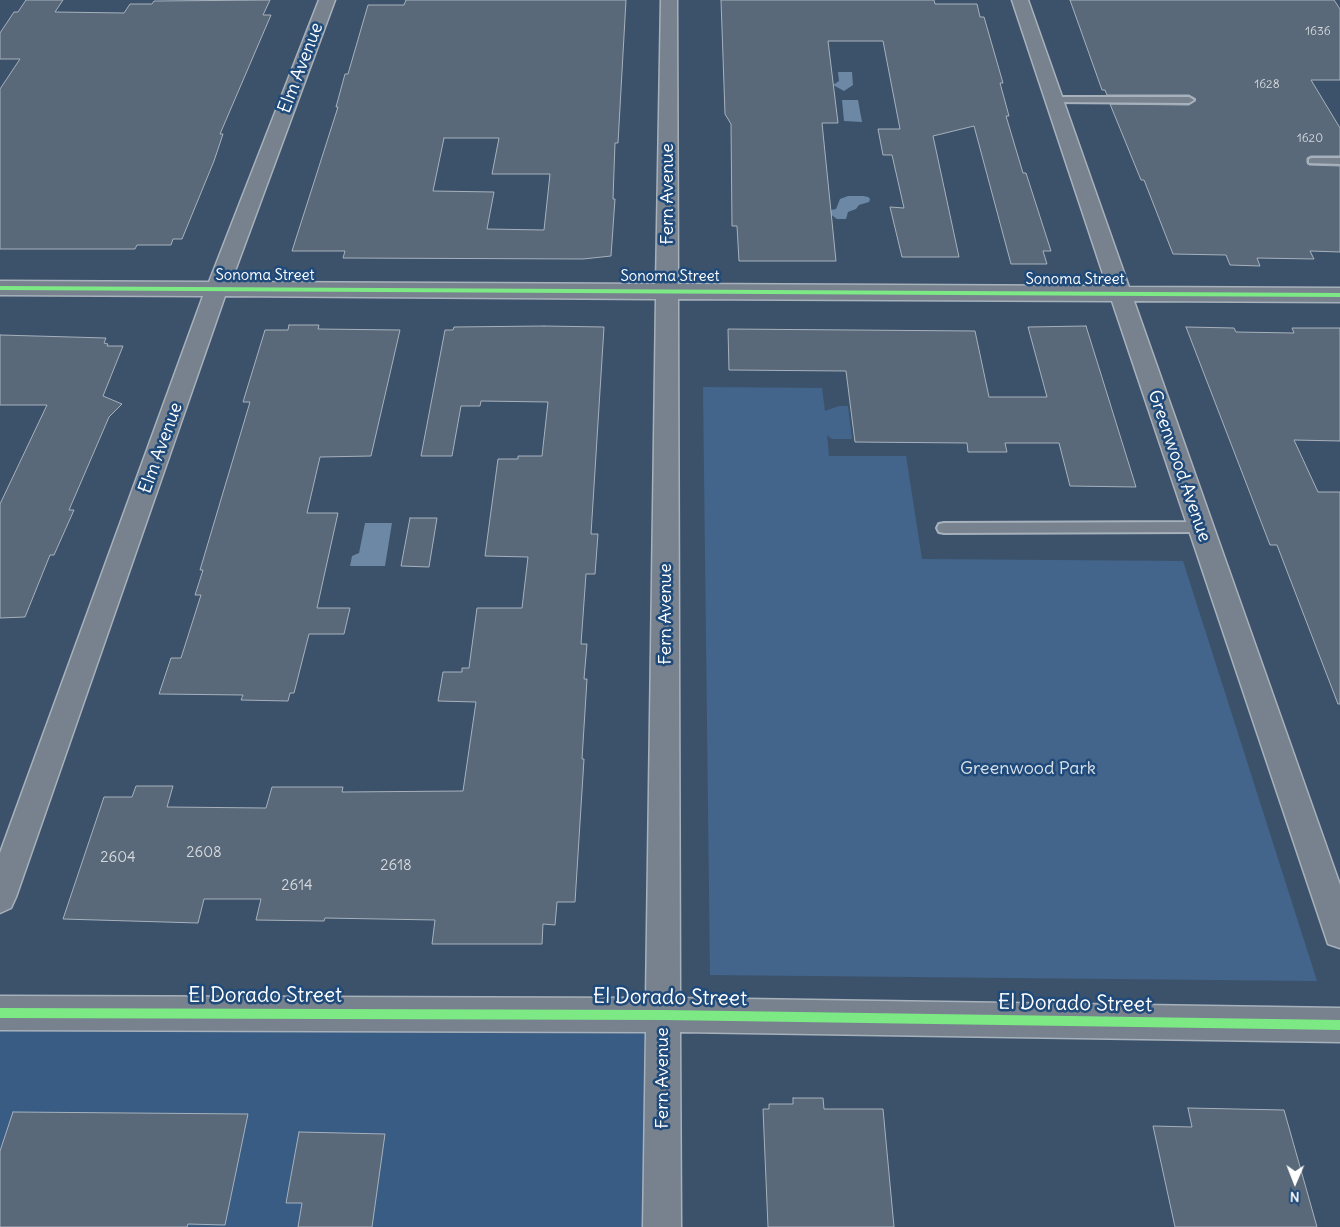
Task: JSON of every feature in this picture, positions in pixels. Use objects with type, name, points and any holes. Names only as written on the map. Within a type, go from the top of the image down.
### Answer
[{"type":"street","name":"Elm Avenue","points":[[0,897],[217,289],[327,0]]},
{"type":"street","name":"Fern Avenue","points":[[662,1227],[669,0]]},
{"type":"street","name":"Greenwood Avenue","points":[[1020,0],[1340,932]]},
{"type":"street","name":"Sonoma Street","points":[[0,288],[1340,295]]},
{"type":"street","name":"El Dorado Street","points":[[0,1013],[663,1015],[1340,1025]]},
{"type":"lane","points":[[1054,100],[1188,100]]},
{"type":"lane","points":[[1312,161],[1340,161]]},
{"type":"lane","points":[[944,528],[1200,527]]},
{"type":"shaded area","points":[[838,72],[852,72],[853,85],[844,91],[833,85],[839,81]]},
{"type":"shaded area","points":[[842,100],[858,100],[862,122],[844,121]]},
{"type":"shaded area","points":[[848,196],[863,196],[870,199],[869,202],[859,205],[856,209],[848,212],[846,219],[837,219],[826,211],[836,209],[840,199]]},
{"type":"shaded area","points":[[365,523],[392,523],[385,566],[350,566],[352,556],[359,553]]},
{"type":"shaded area","points":[[0,1013],[663,1015],[662,1227],[0,1227]]},
{"type":"green space","name":"Greenwood Park","points":[[703,387],[822,388],[825,411],[839,406],[848,406],[852,439],[832,439],[827,435],[829,456],[906,456],[922,559],[1183,561],[1317,981],[710,975]]},
{"type":"building","points":[[26,0],[63,0],[55,12],[124,13],[130,4],[152,4],[154,1],[270,0],[263,15],[271,15],[220,134],[223,134],[214,161],[182,239],[173,239],[171,245],[137,245],[135,249],[0,249],[0,89],[20,59],[0,59],[0,33],[14,12],[18,12]]},
{"type":"building","points":[[406,0],[626,0],[618,143],[615,143],[613,199],[615,199],[611,256],[583,259],[343,258],[345,251],[292,251],[338,107],[336,107],[345,74],[348,74],[368,5],[404,5]],"holes":[[[444,138],[499,138],[492,174],[550,174],[544,230],[487,229],[494,192],[433,191]]]},
{"type":"building","points":[[721,0],[934,0],[935,4],[977,4],[980,17],[984,17],[1003,83],[1000,83],[1009,116],[1006,116],[1023,173],[1026,173],[1051,251],[1043,251],[1047,264],[1011,264],[974,126],[933,136],[959,257],[902,257],[890,207],[904,208],[892,155],[883,155],[878,129],[900,129],[883,41],[828,41],[838,123],[822,123],[836,261],[739,261],[737,226],[732,226],[731,124],[725,114]]},
{"type":"building","points":[[1070,0],[1334,0],[1340,9],[1340,80],[1311,80],[1340,128],[1340,156],[1311,156],[1307,158],[1307,163],[1309,165],[1340,166],[1340,252],[1310,251],[1314,259],[1257,258],[1260,266],[1230,265],[1226,255],[1173,254],[1144,180],[1141,180],[1110,104],[1189,105],[1196,99],[1189,95],[1107,95],[1105,90],[1102,90]]},
{"type":"building","points":[[289,325],[319,325],[318,329],[400,330],[371,456],[320,457],[307,513],[338,513],[317,608],[350,608],[344,634],[309,634],[294,693],[290,693],[288,701],[241,700],[243,695],[159,694],[171,658],[181,658],[201,595],[195,595],[203,570],[200,570],[250,402],[243,402],[265,330],[288,330]]},
{"type":"building","points":[[1086,326],[1136,487],[1070,486],[1059,443],[1005,443],[1007,452],[968,452],[967,443],[855,442],[846,371],[729,370],[728,329],[975,331],[989,397],[1047,397],[1028,327]]},
{"type":"building","points":[[454,327],[604,327],[591,534],[598,534],[595,574],[586,574],[581,644],[587,644],[584,679],[587,679],[575,902],[557,902],[555,925],[543,924],[542,944],[432,944],[435,920],[325,918],[324,921],[256,920],[261,899],[204,899],[198,923],[63,919],[104,797],[132,797],[136,786],[173,786],[167,807],[266,808],[272,787],[343,787],[342,792],[463,791],[476,702],[438,701],[443,672],[462,672],[462,668],[469,668],[477,608],[522,608],[528,557],[485,556],[498,459],[518,459],[518,456],[542,456],[548,402],[481,401],[480,406],[461,406],[452,456],[421,456],[445,330],[453,330]]},
{"type":"building","points":[[1186,327],[1234,328],[1236,332],[1294,333],[1292,328],[1340,328],[1340,441],[1294,440],[1318,492],[1340,492],[1340,704],[1338,704],[1277,545],[1270,545]]},
{"type":"building","points":[[0,335],[106,338],[104,343],[108,344],[107,346],[123,346],[103,396],[122,404],[109,417],[69,510],[74,510],[54,555],[50,555],[25,617],[0,618],[0,504],[47,405],[0,405]]},
{"type":"building","points":[[410,518],[437,518],[429,567],[401,566]]},
{"type":"building","points":[[793,1098],[823,1098],[824,1109],[883,1109],[894,1227],[768,1227],[763,1109],[769,1109],[769,1104],[793,1104]]},
{"type":"building","points":[[1188,1108],[1284,1110],[1317,1227],[1175,1227],[1153,1126],[1192,1127]]},
{"type":"building","points":[[13,1112],[248,1114],[225,1225],[188,1224],[187,1227],[0,1227],[0,1151]]},
{"type":"building","points":[[299,1132],[385,1134],[372,1227],[298,1227],[302,1203],[286,1203]]},
{"type":"cycle path","points":[[0,288],[1340,295]]},
{"type":"cycle path","points":[[0,1013],[663,1015],[1340,1025]]}]
